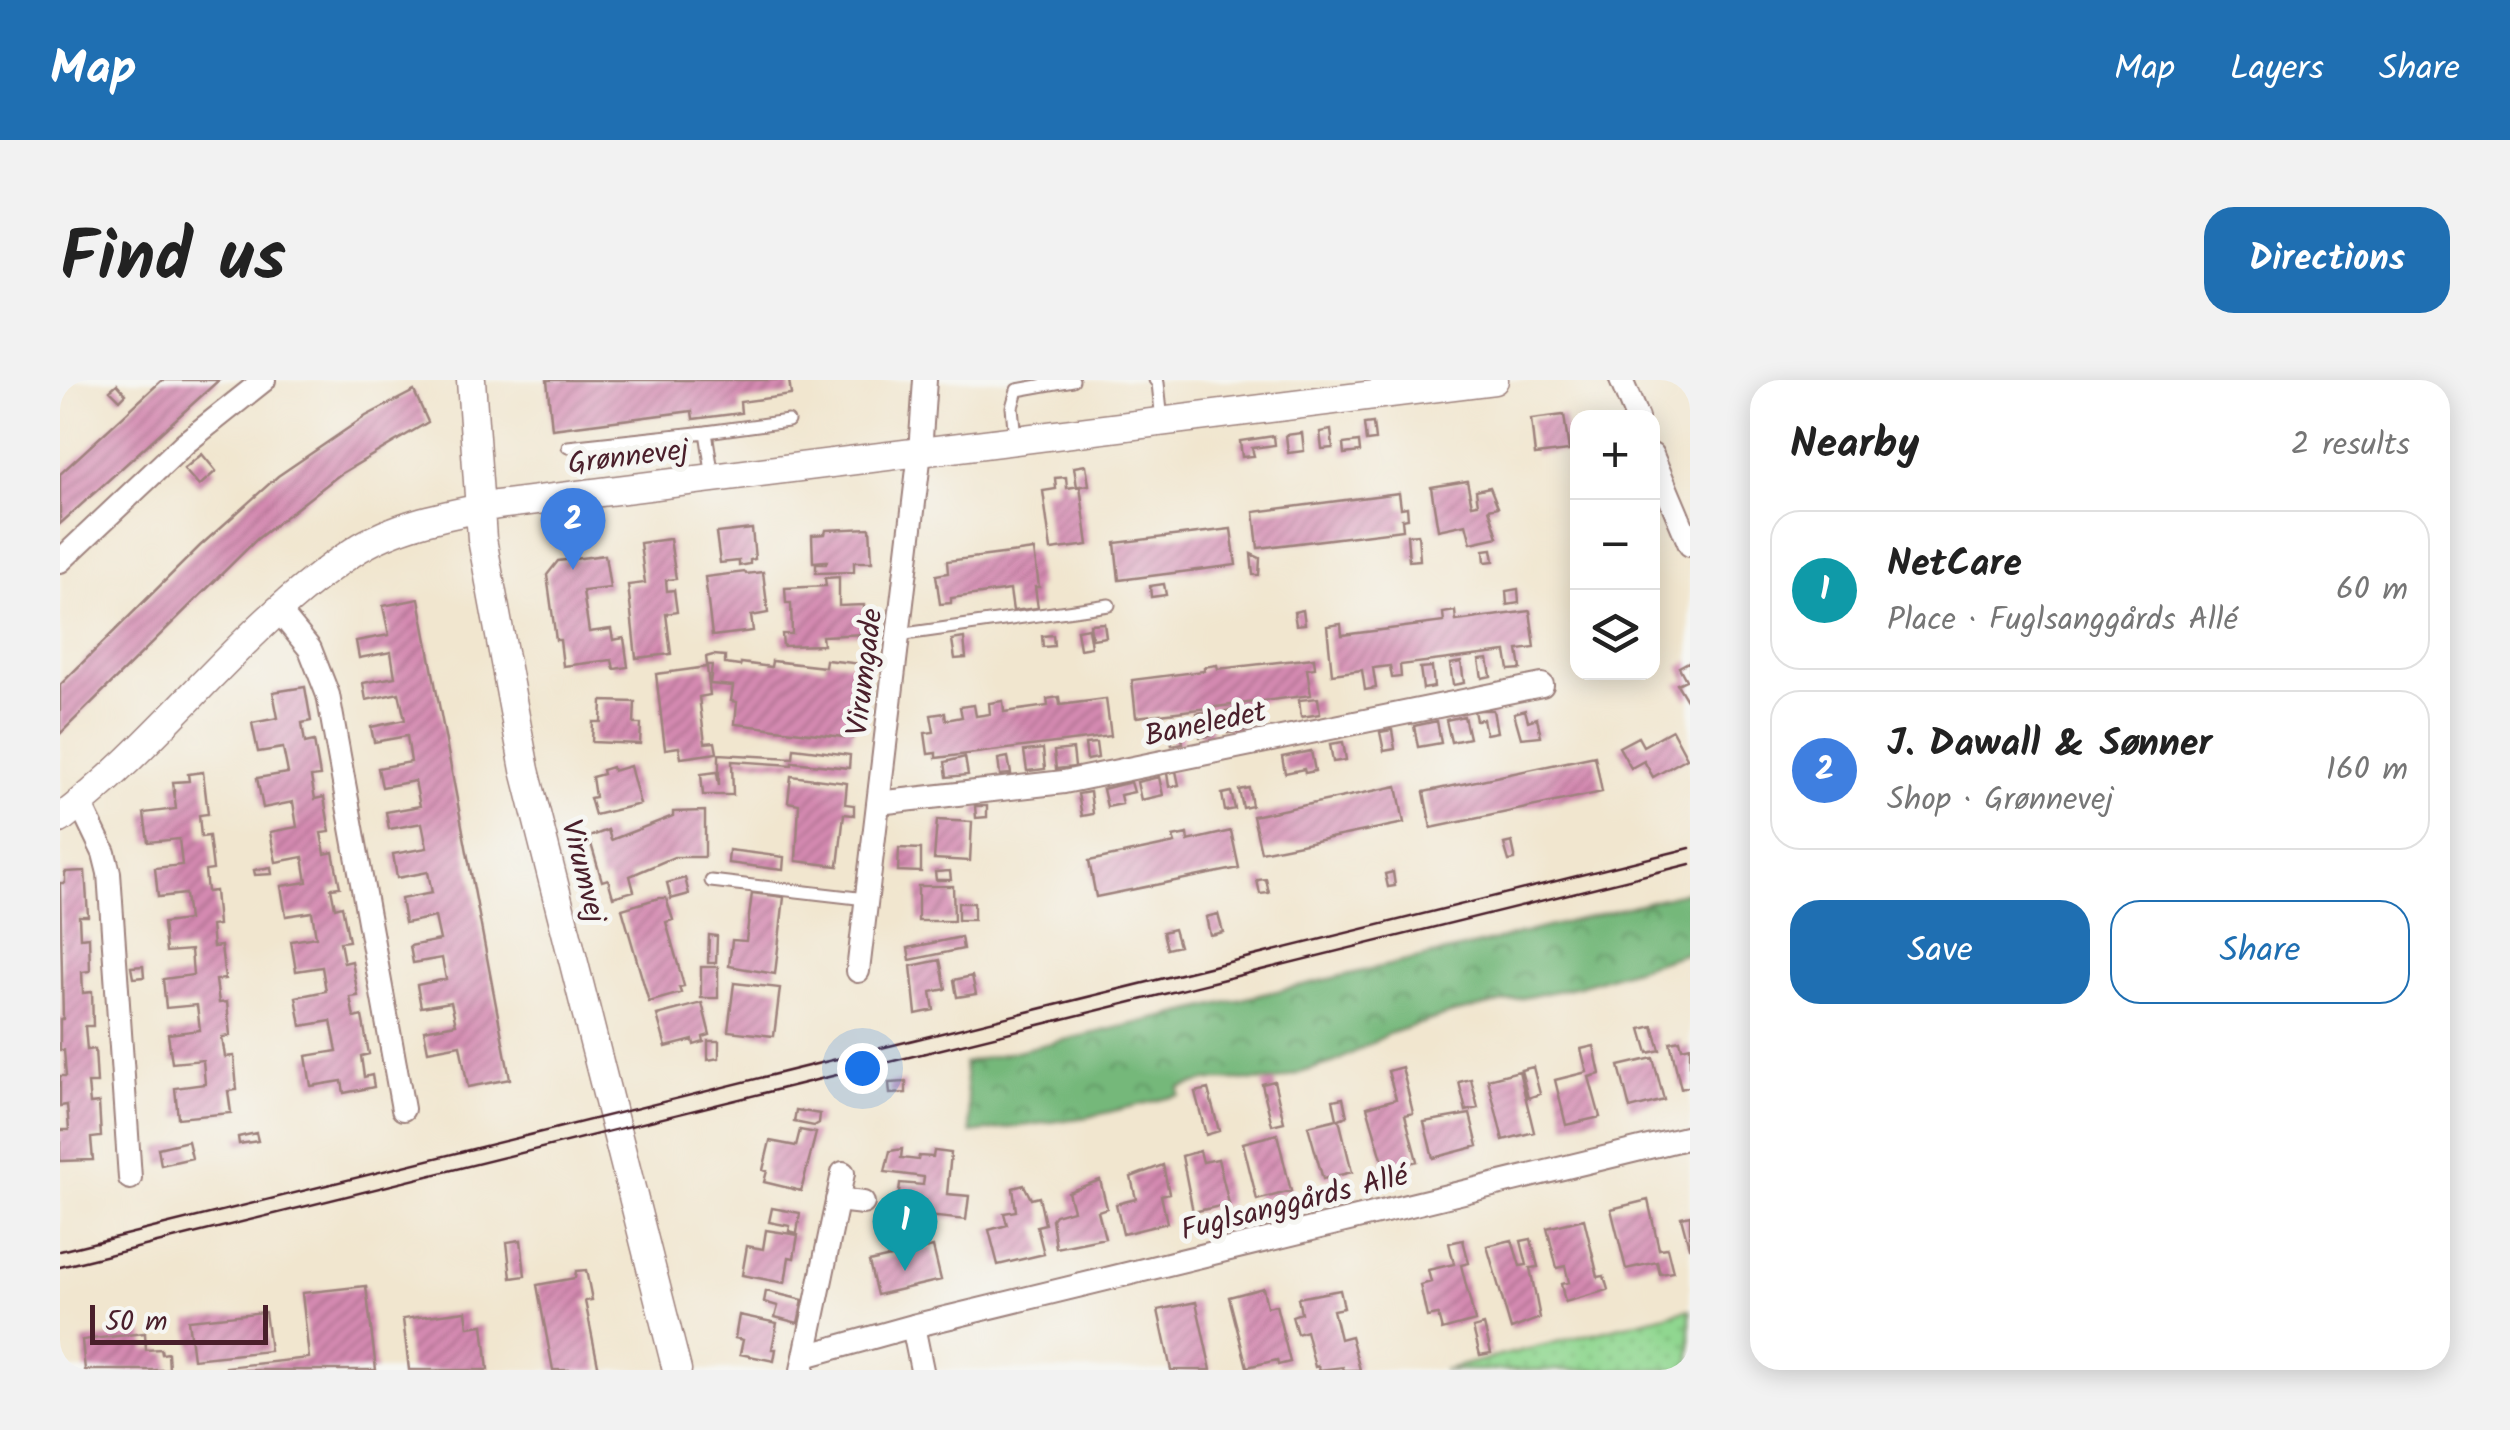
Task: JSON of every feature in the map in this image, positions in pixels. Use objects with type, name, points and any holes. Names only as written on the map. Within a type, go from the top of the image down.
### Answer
[{"type":"street","points":[[60,562],[185,443],[264,380]]},
{"type":"street","name":"Virumvej","points":[[471,380],[478,508],[526,770],[676,1370]]},
{"type":"street","name":"Virumgade","points":[[858,970],[920,452],[925,380]]},
{"type":"street","name":"Grønnevej","points":[[70,811],[279,611],[356,550],[428,519],[478,508],[1494,380]]},
{"type":"street","points":[[1621,380],[1634,410]]},
{"type":"street","points":[[1660,474],[1690,544]]},
{"type":"street","points":[[279,611],[310,649],[328,695],[403,1109]]},
{"type":"street","name":"Baneledet","points":[[878,803],[1064,782],[1542,685]]},
{"type":"street","points":[[70,811],[109,872],[130,1178]]},
{"type":"street","name":"Fuglsanggårds Allé","points":[[804,1363],[913,1326],[1690,1137]]},
{"type":"street","points":[[804,1363],[843,1173]]},
{"type":"street","points":[[837,1200],[864,1203]]},
{"type":"street","points":[[913,1326],[922,1370]]},
{"type":"lane","points":[[1015,440],[1012,406],[1017,390],[1073,380]]},
{"type":"lane","points":[[1155,380],[1162,421]]},
{"type":"lane","points":[[568,447],[788,422]]},
{"type":"lane","points":[[706,432],[713,478]]},
{"type":"lane","points":[[898,635],[1109,606]]},
{"type":"lane","points":[[711,881],[866,898]]},
{"type":"green space","points":[[1690,891],[1690,952],[1579,986],[1453,1013],[1391,1033],[1335,1062],[1274,1081],[1209,1080],[1179,1088],[1180,1095],[1088,1117],[971,1133],[964,1063],[1472,946]]},
{"type":"green space","points":[[1690,1309],[1690,1370],[1443,1370]]},
{"type":"building","points":[[162,380],[219,380],[60,524],[60,474]]},
{"type":"building","points":[[547,380],[789,380],[791,395],[740,402],[741,413],[693,419],[692,411],[552,429]]},
{"type":"building","points":[[117,384],[126,394],[120,400],[110,390]]},
{"type":"building","points":[[414,391],[428,422],[339,475],[257,539],[60,734],[60,685],[200,546],[278,476],[366,416]]},
{"type":"building","points":[[1564,415],[1569,451],[1535,455],[1531,419]]},
{"type":"building","points":[[1373,423],[1375,440],[1366,441],[1364,424]]},
{"type":"building","points":[[1331,430],[1333,448],[1322,449],[1320,432]]},
{"type":"building","points":[[1302,433],[1304,451],[1288,453],[1286,435]]},
{"type":"building","points":[[1274,436],[1275,445],[1252,448],[1254,456],[1242,457],[1240,441]]},
{"type":"building","points":[[1359,442],[1360,452],[1344,454],[1343,444]]},
{"type":"building","points":[[202,454],[216,471],[199,486],[184,469]]},
{"type":"building","points":[[1086,465],[1089,485],[1077,487],[1074,467]]},
{"type":"building","points":[[1066,477],[1067,488],[1080,486],[1088,545],[1051,550],[1043,491],[1056,489],[1055,478]]},
{"type":"building","points":[[1467,481],[1472,505],[1478,504],[1476,490],[1490,487],[1498,507],[1489,509],[1498,537],[1471,543],[1466,524],[1438,530],[1431,487]]},
{"type":"building","points":[[1399,493],[1401,508],[1407,507],[1403,530],[1258,548],[1254,512]]},
{"type":"building","points":[[870,528],[872,562],[854,562],[854,572],[816,573],[816,564],[827,561],[813,562],[812,535],[825,534],[826,530]]},
{"type":"building","points":[[752,529],[755,559],[739,566],[739,561],[720,563],[716,533]]},
{"type":"building","points":[[1231,529],[1236,565],[1119,580],[1115,543]]},
{"type":"building","points":[[1418,534],[1420,560],[1409,561],[1407,535]]},
{"type":"building","points":[[670,539],[676,579],[666,580],[667,591],[674,590],[677,612],[666,614],[671,654],[636,658],[628,585],[645,583],[640,543]]},
{"type":"building","points":[[1492,549],[1494,561],[1485,562],[1484,550]]},
{"type":"building","points":[[1034,550],[1038,608],[1013,611],[1010,590],[951,598],[951,603],[940,604],[936,575],[948,573],[947,561]]},
{"type":"building","points":[[1251,554],[1260,558],[1259,575],[1253,575]]},
{"type":"building","points":[[605,555],[610,588],[583,591],[589,632],[611,629],[613,640],[624,638],[628,667],[614,669],[612,660],[563,666],[547,575],[558,561]]},
{"type":"building","points":[[763,572],[768,613],[751,616],[753,631],[712,636],[705,577]]},
{"type":"building","points":[[839,577],[839,606],[864,605],[865,634],[822,636],[823,645],[783,646],[782,634],[792,634],[791,603],[786,603],[785,588],[826,586],[825,578]]},
{"type":"building","points":[[1164,584],[1166,595],[1151,597],[1150,586]]},
{"type":"building","points":[[1518,589],[1519,603],[1507,605],[1506,591]]},
{"type":"building","points":[[419,599],[510,1079],[468,1087],[460,1045],[428,1051],[424,1030],[456,1024],[451,1002],[421,1007],[417,985],[446,979],[442,958],[413,963],[410,946],[440,940],[435,917],[405,923],[401,899],[432,893],[428,872],[397,878],[393,854],[427,848],[422,823],[389,829],[386,812],[420,806],[415,781],[382,787],[378,768],[411,762],[407,736],[374,742],[371,727],[405,720],[399,693],[366,700],[363,683],[395,677],[391,652],[359,658],[356,641],[389,635],[383,606]]},
{"type":"building","points":[[1303,610],[1305,624],[1296,625],[1294,612]]},
{"type":"building","points":[[1455,611],[1456,621],[1530,611],[1535,648],[1518,650],[1521,669],[1509,670],[1506,652],[1400,665],[1401,677],[1392,678],[1390,666],[1373,668],[1376,688],[1365,690],[1362,670],[1332,674],[1327,626],[1341,624],[1342,635],[1444,622],[1443,613]]},
{"type":"building","points":[[1104,623],[1106,637],[1092,639],[1090,624]]},
{"type":"building","points":[[1088,628],[1091,647],[1080,649],[1077,630]]},
{"type":"building","points":[[1053,635],[1054,646],[1043,647],[1042,636]]},
{"type":"building","points":[[964,638],[966,658],[955,659],[952,640]]},
{"type":"building","points":[[725,656],[725,664],[740,666],[741,663],[771,667],[772,661],[825,667],[826,660],[862,664],[852,738],[735,724],[737,702],[731,701],[733,686],[710,684],[712,665],[707,665],[706,657]]},
{"type":"building","points":[[1314,658],[1315,668],[1307,669],[1311,695],[1136,717],[1132,680],[1204,671],[1204,667],[1217,665],[1218,669]]},
{"type":"building","points":[[1488,659],[1491,676],[1482,678],[1479,660]]},
{"type":"building","points":[[1690,661],[1690,696],[1686,699],[1677,684],[1686,680],[1679,667]]},
{"type":"building","points":[[1461,662],[1464,683],[1453,685],[1450,664]]},
{"type":"building","points":[[707,667],[710,695],[699,697],[705,743],[715,742],[717,753],[681,758],[679,747],[665,749],[656,674]]},
{"type":"building","points":[[1432,667],[1434,687],[1423,689],[1420,668]]},
{"type":"building","points":[[305,687],[311,721],[302,723],[305,743],[314,741],[320,776],[311,777],[315,799],[324,797],[330,832],[321,833],[325,854],[333,852],[340,887],[331,888],[335,908],[342,906],[349,941],[340,942],[344,963],[352,961],[358,996],[350,997],[354,1018],[362,1016],[369,1054],[361,1056],[364,1077],[372,1075],[374,1087],[344,1093],[342,1081],[311,1086],[306,1056],[337,1051],[331,1021],[301,1026],[296,997],[326,991],[322,967],[296,971],[291,941],[316,937],[312,912],[286,916],[281,886],[307,882],[303,857],[276,862],[270,832],[297,827],[293,802],[263,808],[257,778],[288,773],[283,748],[258,752],[252,723],[278,718],[273,692]]},
{"type":"building","points":[[1059,697],[1060,705],[1106,699],[1111,736],[936,758],[936,753],[928,754],[925,733],[934,732],[931,715],[945,713],[946,720],[962,717],[960,707],[974,705],[976,716],[990,714],[989,703],[1003,701],[1004,712],[1048,706],[1047,699]]},
{"type":"building","points":[[1318,698],[1320,714],[1301,717],[1299,700]]},
{"type":"building","points":[[602,701],[635,702],[634,724],[641,724],[640,744],[592,742],[593,722],[601,722]]},
{"type":"building","points":[[1246,708],[1248,730],[1228,733],[1225,711]]},
{"type":"building","points":[[1493,710],[1497,732],[1486,734],[1483,719],[1476,720],[1474,711]]},
{"type":"building","points":[[1525,710],[1528,721],[1537,718],[1541,736],[1521,738],[1514,713]]},
{"type":"building","points":[[1209,711],[1212,736],[1200,737],[1197,713]]},
{"type":"building","points":[[1464,716],[1469,738],[1451,742],[1446,720]]},
{"type":"building","points":[[1180,721],[1183,743],[1172,745],[1169,723]]},
{"type":"building","points":[[1437,721],[1441,743],[1418,747],[1414,726]]},
{"type":"building","points":[[1392,730],[1395,749],[1384,751],[1380,732]]},
{"type":"building","points":[[1672,730],[1687,758],[1653,777],[1644,761],[1631,768],[1619,747],[1638,737],[1643,746]]},
{"type":"building","points":[[1343,742],[1346,760],[1333,762],[1330,744]]},
{"type":"building","points":[[1096,743],[1098,758],[1087,760],[1085,744]]},
{"type":"building","points":[[794,748],[850,755],[849,768],[732,761],[733,795],[703,795],[701,774],[717,772],[719,786],[719,754],[793,758]]},
{"type":"building","points":[[1043,749],[1045,769],[1027,771],[1024,751]]},
{"type":"building","points":[[1073,749],[1075,767],[1056,769],[1054,751]]},
{"type":"building","points":[[1311,751],[1315,771],[1285,773],[1282,757]]},
{"type":"building","points":[[1595,756],[1602,792],[1431,828],[1424,792]]},
{"type":"building","points":[[965,757],[968,775],[947,777],[945,762]]},
{"type":"building","points":[[1008,757],[1011,774],[1000,775],[998,759]]},
{"type":"building","points":[[630,766],[640,804],[595,815],[590,798],[595,797],[592,777],[612,767],[613,771]]},
{"type":"building","points":[[1176,771],[1179,785],[1169,787],[1167,773]]},
{"type":"building","points":[[203,772],[208,814],[199,815],[201,837],[209,836],[213,870],[205,871],[207,892],[215,891],[218,925],[211,926],[213,947],[221,946],[225,979],[216,980],[219,1003],[227,1002],[230,1036],[222,1037],[225,1057],[234,1056],[237,1090],[228,1091],[231,1113],[178,1118],[175,1088],[205,1084],[203,1060],[172,1063],[168,1034],[200,1030],[197,1005],[166,1008],[163,979],[193,975],[191,950],[166,952],[163,923],[188,920],[185,894],[158,897],[155,868],[182,865],[179,839],[148,842],[144,813],[176,809],[173,782],[189,781],[188,774]]},
{"type":"building","points":[[791,776],[847,783],[845,804],[854,805],[854,815],[844,814],[838,866],[796,861],[799,804],[788,802]]},
{"type":"building","points":[[1159,777],[1163,795],[1141,800],[1137,782]]},
{"type":"building","points":[[1131,782],[1134,792],[1120,795],[1122,804],[1107,807],[1103,789]]},
{"type":"building","points":[[1397,786],[1404,823],[1261,852],[1253,816]]},
{"type":"building","points":[[1249,788],[1252,806],[1243,808],[1239,790]]},
{"type":"building","points":[[1090,792],[1093,814],[1082,816],[1078,794]]},
{"type":"building","points":[[1231,792],[1235,809],[1225,811],[1222,794]]},
{"type":"building","points":[[975,806],[987,806],[987,817],[976,818]]},
{"type":"building","points":[[705,811],[705,857],[674,857],[630,876],[634,891],[613,897],[608,879],[602,881],[589,837],[608,830],[611,840],[673,816],[673,812]]},
{"type":"building","points":[[937,820],[972,822],[970,861],[934,859]]},
{"type":"building","points":[[1231,831],[1239,868],[1096,897],[1089,861],[1175,843],[1173,837],[1187,834],[1188,841]]},
{"type":"building","points":[[1512,842],[1515,860],[1509,861],[1504,844]]},
{"type":"building","points":[[899,848],[921,849],[921,872],[898,871]]},
{"type":"building","points":[[729,850],[784,857],[783,870],[728,863]]},
{"type":"building","points":[[271,867],[272,874],[255,875],[254,870]]},
{"type":"building","points":[[85,871],[88,916],[79,916],[80,938],[89,937],[90,971],[82,972],[83,993],[92,992],[93,1026],[85,1026],[87,1050],[95,1049],[97,1083],[88,1083],[90,1104],[99,1103],[101,1137],[91,1138],[93,1160],[60,1161],[60,1130],[69,1130],[67,1105],[60,1106],[60,1076],[66,1076],[64,1050],[60,1050],[60,883],[65,883],[65,872]]},
{"type":"building","points":[[950,871],[951,880],[936,880],[935,872]]},
{"type":"building","points":[[1393,872],[1395,886],[1388,887],[1385,874]]},
{"type":"building","points":[[685,878],[689,894],[671,899],[667,883]]},
{"type":"building","points":[[1266,879],[1269,893],[1260,894],[1257,880]]},
{"type":"building","points":[[918,886],[953,886],[954,921],[918,921]]},
{"type":"building","points":[[752,893],[784,897],[775,974],[729,966],[732,940],[746,941]]},
{"type":"building","points":[[666,898],[673,920],[666,922],[684,986],[679,987],[681,993],[649,1002],[622,909]]},
{"type":"building","points":[[958,903],[974,903],[974,920],[958,920]]},
{"type":"building","points":[[1218,914],[1223,932],[1210,935],[1206,917]]},
{"type":"building","points":[[1174,929],[1179,946],[1167,949],[1163,932]]},
{"type":"building","points":[[709,935],[717,936],[716,963],[708,963]]},
{"type":"building","points":[[961,937],[963,949],[910,960],[908,948]]},
{"type":"building","points":[[940,960],[946,989],[931,992],[934,1010],[916,1014],[911,966]]},
{"type":"building","points":[[143,966],[144,977],[133,978],[131,967]]},
{"type":"building","points":[[701,967],[718,967],[718,998],[701,998]]},
{"type":"building","points":[[972,976],[976,994],[957,997],[954,980]]},
{"type":"building","points":[[734,983],[780,988],[774,1036],[728,1031]]},
{"type":"building","points":[[702,1003],[710,1035],[694,1045],[693,1040],[666,1047],[657,1015]]},
{"type":"building","points":[[1653,1026],[1660,1050],[1648,1053],[1641,1029]]},
{"type":"building","points":[[1680,1040],[1682,1048],[1690,1046],[1690,1086],[1681,1089],[1670,1042]]},
{"type":"building","points":[[708,1041],[719,1041],[719,1058],[708,1060]]},
{"type":"building","points":[[1594,1046],[1600,1074],[1589,1077],[1600,1117],[1566,1125],[1555,1080],[1587,1072],[1581,1049]]},
{"type":"building","points":[[1653,1058],[1664,1100],[1630,1109],[1619,1066]]},
{"type":"building","points":[[1402,1067],[1413,1113],[1405,1115],[1417,1161],[1385,1169],[1367,1107],[1396,1099],[1388,1071]]},
{"type":"building","points":[[1533,1067],[1540,1094],[1528,1098],[1521,1070]]},
{"type":"building","points":[[1519,1071],[1534,1132],[1503,1140],[1488,1079]]},
{"type":"building","points":[[1471,1079],[1478,1108],[1466,1111],[1459,1082]]},
{"type":"building","points":[[1274,1081],[1284,1122],[1272,1125],[1262,1084]]},
{"type":"building","points":[[906,1082],[906,1093],[890,1094],[889,1083]]},
{"type":"building","points":[[1208,1089],[1219,1131],[1206,1135],[1195,1092]]},
{"type":"building","points":[[1343,1098],[1347,1116],[1339,1119],[1352,1172],[1323,1179],[1308,1126],[1337,1119],[1333,1100]]},
{"type":"building","points":[[796,1110],[820,1114],[819,1123],[814,1126],[794,1122]]},
{"type":"building","points":[[1470,1114],[1478,1146],[1433,1158],[1424,1122]]},
{"type":"building","points":[[800,1130],[816,1133],[801,1191],[764,1182],[770,1141],[796,1146]]},
{"type":"building","points":[[256,1133],[258,1141],[239,1144],[238,1137]]},
{"type":"building","points":[[1277,1134],[1291,1191],[1257,1200],[1243,1143]]},
{"type":"building","points":[[188,1141],[192,1158],[161,1165],[158,1148]]},
{"type":"building","points":[[902,1149],[901,1158],[918,1160],[919,1156],[933,1157],[934,1151],[951,1153],[947,1194],[969,1196],[966,1220],[897,1213],[900,1183],[923,1185],[924,1177],[885,1172],[890,1151]]},
{"type":"building","points":[[1200,1151],[1203,1162],[1218,1159],[1229,1204],[1193,1212],[1182,1156]]},
{"type":"building","points":[[1163,1165],[1169,1193],[1161,1195],[1167,1223],[1123,1234],[1116,1204],[1136,1199],[1131,1177]]},
{"type":"building","points":[[1100,1180],[1107,1208],[1098,1211],[1105,1238],[1056,1248],[1052,1219],[1073,1210],[1068,1192]]},
{"type":"building","points":[[1024,1185],[1031,1199],[1039,1197],[1045,1224],[1037,1226],[1044,1254],[998,1265],[989,1230],[1007,1225],[1004,1213],[1016,1211],[1013,1188]]},
{"type":"building","points":[[1648,1200],[1659,1249],[1667,1248],[1673,1272],[1660,1274],[1657,1262],[1626,1269],[1611,1209]]},
{"type":"building","points":[[772,1208],[800,1213],[797,1233],[789,1231],[790,1226],[769,1222]]},
{"type":"building","points":[[1690,1215],[1690,1247],[1689,1247],[1681,1217]]},
{"type":"building","points":[[1584,1219],[1598,1277],[1604,1276],[1608,1290],[1565,1302],[1561,1284],[1569,1282],[1565,1266],[1557,1268],[1547,1228]]},
{"type":"building","points":[[766,1230],[798,1235],[785,1283],[742,1275],[747,1246],[763,1249]]},
{"type":"building","points":[[1531,1239],[1538,1267],[1530,1268],[1540,1318],[1511,1329],[1487,1246],[1512,1240],[1520,1266],[1527,1265],[1521,1241]]},
{"type":"building","points":[[521,1240],[525,1276],[511,1278],[507,1242]]},
{"type":"building","points":[[1463,1240],[1469,1263],[1461,1265],[1475,1321],[1442,1330],[1438,1315],[1427,1317],[1420,1285],[1431,1282],[1428,1270],[1454,1264],[1449,1243]]},
{"type":"building","points":[[933,1247],[941,1280],[877,1295],[869,1262]]},
{"type":"building","points":[[586,1270],[592,1300],[585,1301],[599,1370],[553,1370],[537,1285],[575,1278],[576,1271]]},
{"type":"building","points":[[366,1286],[376,1370],[226,1370],[309,1358],[302,1293]]},
{"type":"building","points":[[1263,1288],[1267,1307],[1276,1305],[1290,1362],[1278,1365],[1277,1360],[1247,1367],[1229,1297]]},
{"type":"building","points":[[1340,1290],[1344,1308],[1333,1310],[1340,1339],[1351,1336],[1360,1370],[1319,1370],[1306,1331],[1297,1334],[1292,1316],[1301,1313],[1298,1298]]},
{"type":"building","points":[[766,1291],[803,1300],[798,1323],[775,1317],[778,1306],[764,1302]]},
{"type":"building","points":[[1196,1302],[1211,1370],[1171,1370],[1158,1310]]},
{"type":"building","points":[[466,1311],[468,1327],[483,1325],[488,1370],[409,1370],[403,1319]]},
{"type":"building","points":[[265,1312],[270,1351],[193,1359],[188,1320]]},
{"type":"building","points":[[739,1315],[777,1323],[774,1361],[740,1354],[743,1340],[735,1338]]},
{"type":"building","points":[[1484,1325],[1491,1353],[1480,1355],[1473,1328]]},
{"type":"building","points":[[145,1333],[146,1350],[161,1349],[162,1354],[168,1353],[169,1370],[85,1370],[82,1340]]},
{"type":"tram line","points":[[60,1251],[1690,848]]},
{"type":"tram line","points":[[60,1267],[1690,864]]},
{"type":"place","name":"J. Dawall & Sønner","points":[[573,570]]},
{"type":"place","name":"NetCare","points":[[905,1271]]}]
